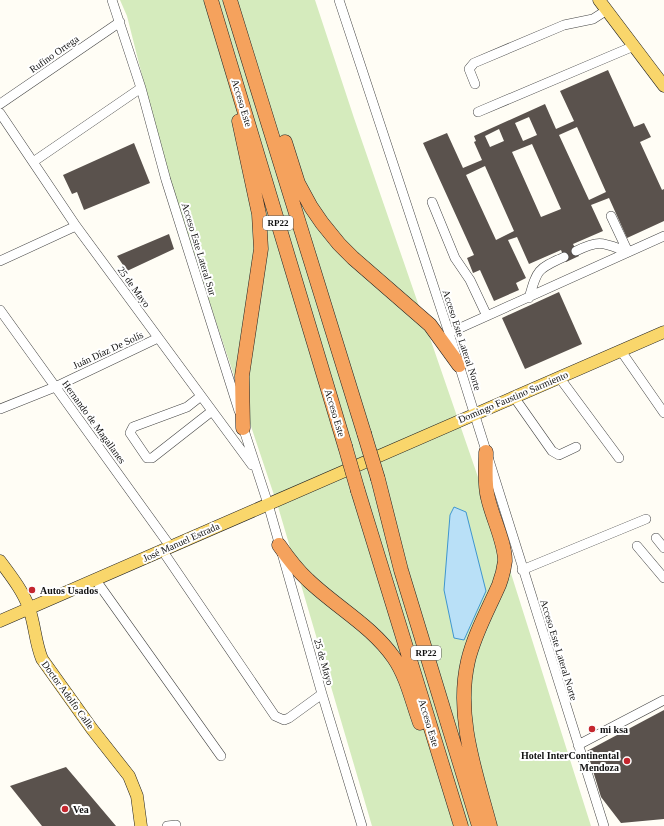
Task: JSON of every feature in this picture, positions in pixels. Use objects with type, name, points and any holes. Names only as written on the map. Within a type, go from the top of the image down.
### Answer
[{"type":"highway","name":"Acceso Este","points":[[211,0],[358,491],[461,826]]},
{"type":"highway","name":"Acceso Este","points":[[230,0],[378,479],[401,570],[479,826]]},
{"type":"highway","points":[[230,0],[261,71],[298,183],[311,207],[339,244],[353,258],[430,325],[459,365]]},
{"type":"highway","points":[[218,21],[257,201],[260,227],[261,249],[242,376],[243,428]]},
{"type":"highway","points":[[486,452],[486,487],[503,547],[505,562],[499,585],[472,649],[465,678],[464,715],[468,741],[490,826]]},
{"type":"highway","points":[[279,545],[294,566],[308,580],[367,628],[384,645],[394,658],[402,673],[456,826]]},
{"type":"main road","points":[[599,0],[664,86]]},
{"type":"main road","name":"Domingo Faustino Sarmiento","points":[[362,462],[664,332]]},
{"type":"main road","name":"José Manuel Estrada","points":[[0,621],[362,462]]},
{"type":"main road","name":"Doctor Adolfo Calle","points":[[0,561],[22,593],[29,609],[38,652],[42,659],[128,776],[137,796],[141,826]]},
{"type":"street","name":"Acceso Este Lateral Sur","points":[[112,0],[141,88],[166,180],[232,387],[256,470],[268,504]]},
{"type":"street","name":"Acceso Este Lateral Norte","points":[[339,0],[459,365],[522,570],[604,826]]},
{"type":"street","points":[[475,84],[470,68],[474,63],[564,25],[593,19],[607,10]]},
{"type":"street","name":"Rufino Ortega","points":[[0,104],[120,22]]},
{"type":"street","points":[[478,112],[634,46]]},
{"type":"street","points":[[33,162],[141,88]]},
{"type":"street","name":"25 de Mayo","points":[[0,113],[76,226],[256,470]]},
{"type":"street","points":[[432,202],[455,258],[470,280],[487,316]]},
{"type":"street","points":[[610,216],[628,252]]},
{"type":"street","points":[[0,261],[76,226]]},
{"type":"street","points":[[449,334],[664,236]]},
{"type":"street","points":[[576,251],[590,244],[599,243],[628,252]]},
{"type":"street","points":[[528,298],[536,275],[548,264],[564,257]]},
{"type":"street","name":"Hernando de Magallanes","points":[[0,310],[55,386],[166,548],[275,716],[284,720],[289,718],[322,694]]},
{"type":"street","name":"Juán Díaz De Solís","points":[[0,409],[55,386],[158,338]]},
{"type":"street","points":[[621,351],[664,413]]},
{"type":"street","points":[[559,377],[619,458]]},
{"type":"street","points":[[201,396],[187,407],[133,427],[130,433],[147,458],[152,458],[212,412]]},
{"type":"street","points":[[514,397],[552,451],[559,454],[576,447]]},
{"type":"street","name":"25 de Mayo","points":[[268,504],[322,694],[362,826]]},
{"type":"street","points":[[522,570],[646,519]]},
{"type":"street","points":[[656,538],[664,548]]},
{"type":"street","points":[[636,546],[664,578]]},
{"type":"street","points":[[95,579],[221,756]]},
{"type":"street","points":[[578,745],[664,700]]},
{"type":"street","points":[[167,826],[176,826]]},
{"type":"green space","points":[[120,0],[315,0],[354,118],[508,564],[591,826],[372,826],[279,510],[168,178],[127,16]]},
{"type":"water","points":[[454,507],[466,512],[486,591],[464,640],[454,638],[444,590],[450,515]]},
{"type":"building","points":[[608,70],[634,127],[644,123],[651,137],[640,142],[662,190],[664,189],[664,221],[627,238],[609,198],[591,205],[603,231],[573,244],[579,256],[566,262],[561,250],[529,264],[517,237],[508,240],[526,278],[516,283],[519,290],[494,301],[480,270],[473,273],[467,258],[474,255],[423,143],[447,133],[463,168],[482,160],[474,142],[476,141],[474,136],[545,104],[556,129],[574,121],[560,91]],"holes":[[[529,117],[537,135],[523,141],[515,123]],[[577,127],[606,192],[589,200],[559,135]],[[499,129],[504,141],[490,147],[485,136]],[[532,144],[561,209],[541,217],[512,152]],[[485,166],[514,231],[496,240],[466,175]]]},
{"type":"building","points":[[134,143],[150,183],[84,210],[77,192],[72,194],[63,175]]},
{"type":"building","points":[[169,234],[174,249],[127,271],[117,256]]},
{"type":"building","points":[[559,292],[582,344],[525,369],[502,318]]},
{"type":"building","name":"Hotel InterContinental Mendoza","points":[[664,710],[664,819],[621,823],[601,797],[587,751]]},
{"type":"building","name":"Vea","points":[[66,767],[116,826],[42,826],[10,786]]},
{"type":"place","name":"Autos Usados","points":[[32,590]]},
{"type":"place","name":"mi ksa","points":[[592,729]]},
{"type":"place","name":"Hotel InterContinental Mendoza","points":[[627,761]]},
{"type":"place","name":"Vea","points":[[65,809]]}]
